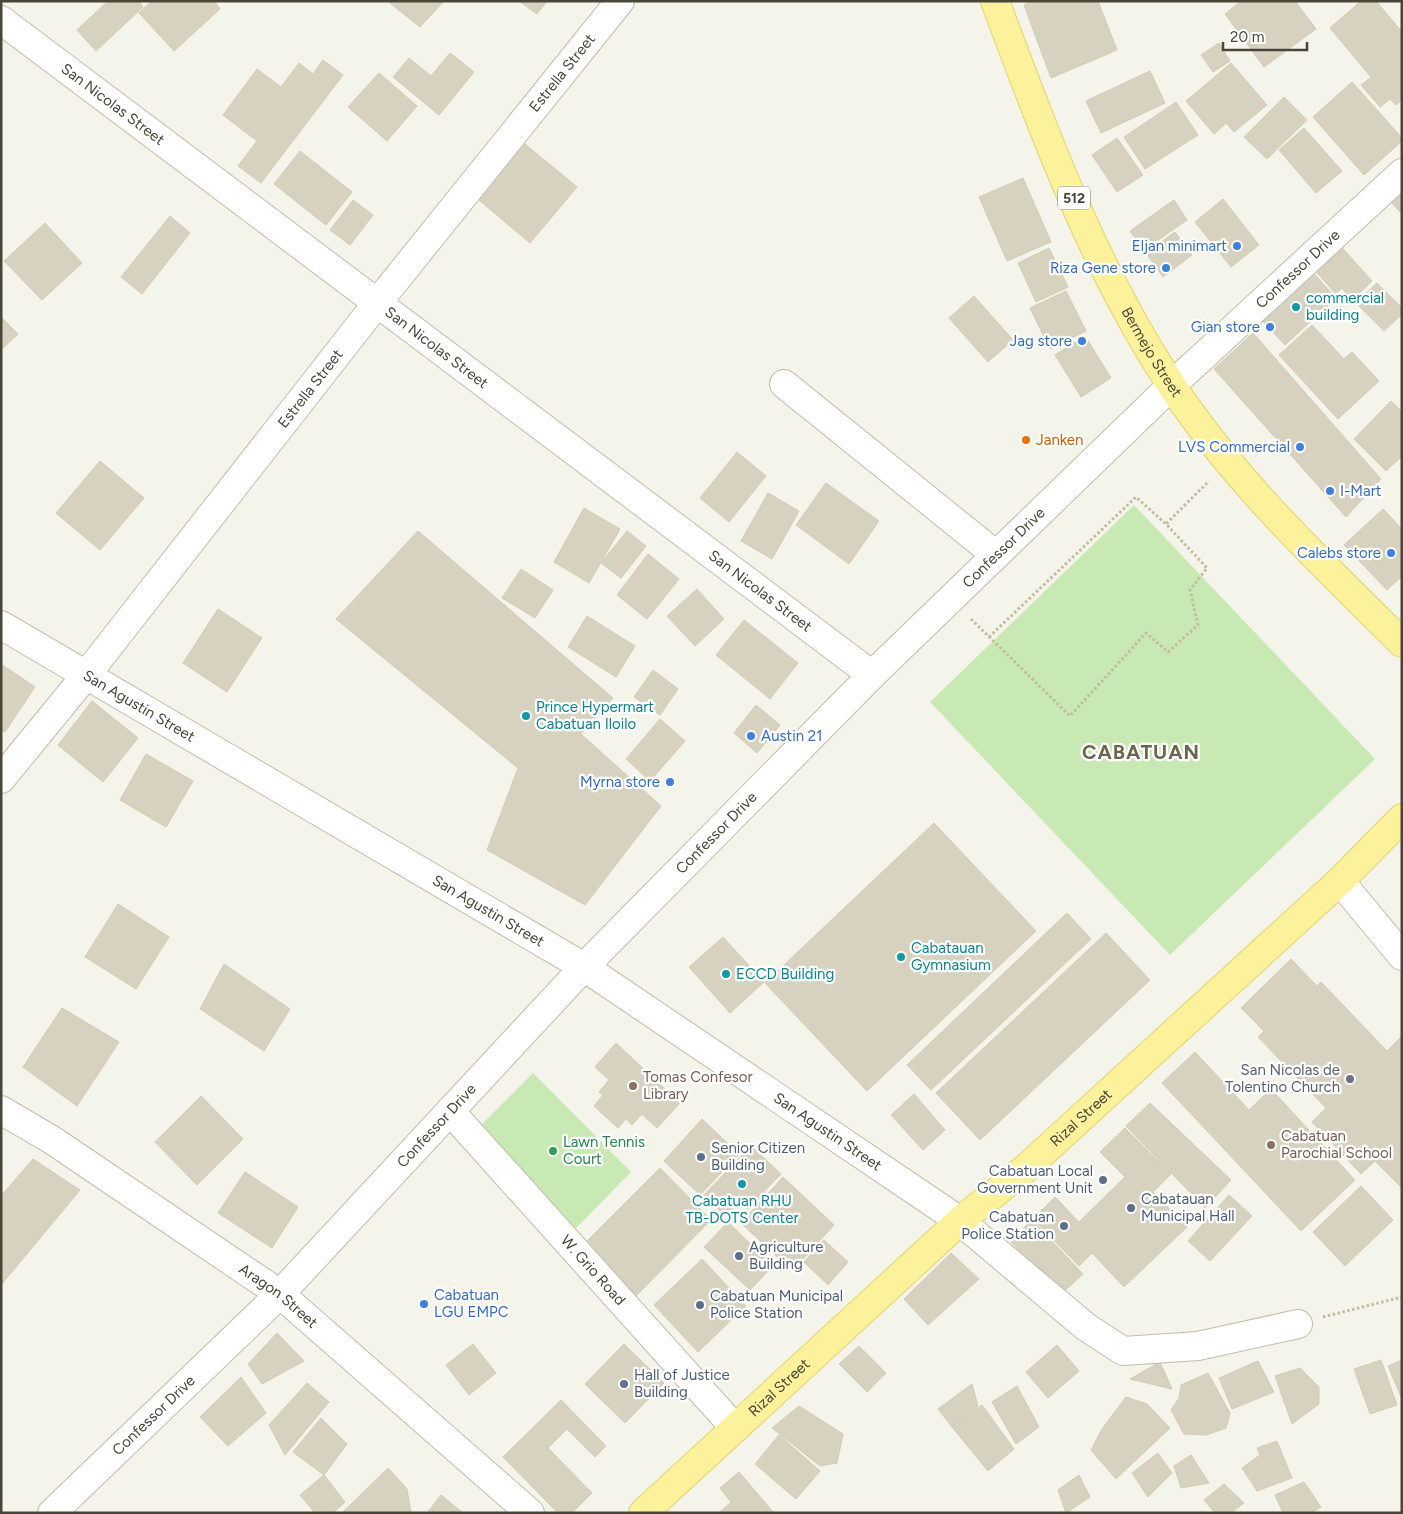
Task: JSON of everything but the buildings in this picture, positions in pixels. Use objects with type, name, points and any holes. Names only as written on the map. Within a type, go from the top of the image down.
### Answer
[{"type":"main road","name":"Bermejo Street","points":[[996,1],[1044,127],[1092,238],[1141,336],[1172,385],[1227,462],[1277,518],[1402,643]]},
{"type":"main road","name":"Rizal Street","points":[[643,1513],[960,1221],[1025,1169],[1340,882],[1402,818]]},
{"type":"street","name":"Estrella Street","points":[[1,779],[87,674],[378,302],[620,1]]},
{"type":"street","name":"San Nicolas Street","points":[[1,20],[872,675]]},
{"type":"street","name":"Confessor Drive","points":[[52,1513],[280,1294],[584,967],[872,675],[1172,385],[1402,174]]},
{"type":"street","points":[[784,384],[996,555]]},
{"type":"street","name":"San Agustin Street","points":[[1,625],[584,967],[960,1221],[1086,1327],[1123,1351],[1198,1346],[1298,1324]]},
{"type":"street","points":[[1340,882],[1402,956]]},
{"type":"street","name":"Aragon Street","points":[[1,1110],[52,1140],[280,1294],[530,1513]]},
{"type":"street","name":"W. Grio Road","points":[[450,1111],[735,1428]]},
{"type":"path","points":[[1166,524],[1227,462]]},
{"type":"path","points":[[950,600],[1070,716],[1146,633],[1168,652],[1198,625],[1190,590],[1207,568],[1166,524],[1136,497],[989,637]]},
{"type":"path","points":[[1298,1324],[1402,1297]]},
{"type":"green space","points":[[1134,505],[1375,759],[1170,955],[930,702]]},
{"type":"green space","name":"Lawn Tennis Court","points":[[533,1073],[631,1172],[574,1230],[475,1131]]},
{"type":"place","name":"Eljan minimart","points":[[1237,246]]},
{"type":"place","name":"Riza Gene store","points":[[1166,268]]},
{"type":"place","name":"commercial building","points":[[1296,307]]},
{"type":"place","name":"Gian store","points":[[1270,327]]},
{"type":"place","name":"Jag store","points":[[1082,341]]},
{"type":"place","name":"Janken","points":[[1026,440]]},
{"type":"place","name":"LVS Commercial","points":[[1300,447]]},
{"type":"place","name":"I-Mart","points":[[1330,491]]},
{"type":"place","name":"Calebs store","points":[[1391,553]]},
{"type":"place","name":"Prince Hypermart Cabatuan Iloilo","points":[[526,716]]},
{"type":"place","name":"Austin 21","points":[[751,736]]},
{"type":"place","name":"Myrna store","points":[[670,782]]},
{"type":"place","name":"Cabatauan Gymnasium","points":[[901,957]]},
{"type":"place","name":"ECCD Building","points":[[726,974]]},
{"type":"place","name":"San Nicolas de Tolentino Church","points":[[1350,1079]]},
{"type":"place","name":"Tomas Confesor Library","points":[[633,1086]]},
{"type":"place","name":"Cabatuan Parochial School","points":[[1271,1145]]},
{"type":"place","name":"Lawn Tennis Court","points":[[553,1151]]},
{"type":"place","name":"Senior Citizen Building","points":[[701,1157]]},
{"type":"place","name":"Cabatuan Local Government Unit","points":[[1103,1180]]},
{"type":"place","name":"Cabatuan RHU TB-DOTS Center","points":[[742,1184]]},
{"type":"place","name":"Cabatauan Municipal Hall","points":[[1131,1208]]},
{"type":"place","name":"Cabatuan Police Station","points":[[1064,1226]]},
{"type":"place","name":"Agriculture Building","points":[[739,1256]]},
{"type":"place","name":"Cabatuan LGU EMPC","points":[[424,1304]]},
{"type":"place","name":"Cabatuan Municipal Police Station","points":[[700,1305]]},
{"type":"place","name":"Hall of Justice Building","points":[[624,1384]]},
{"type":"district","name":"CABATUAN","points":[[1141,752]]}]
